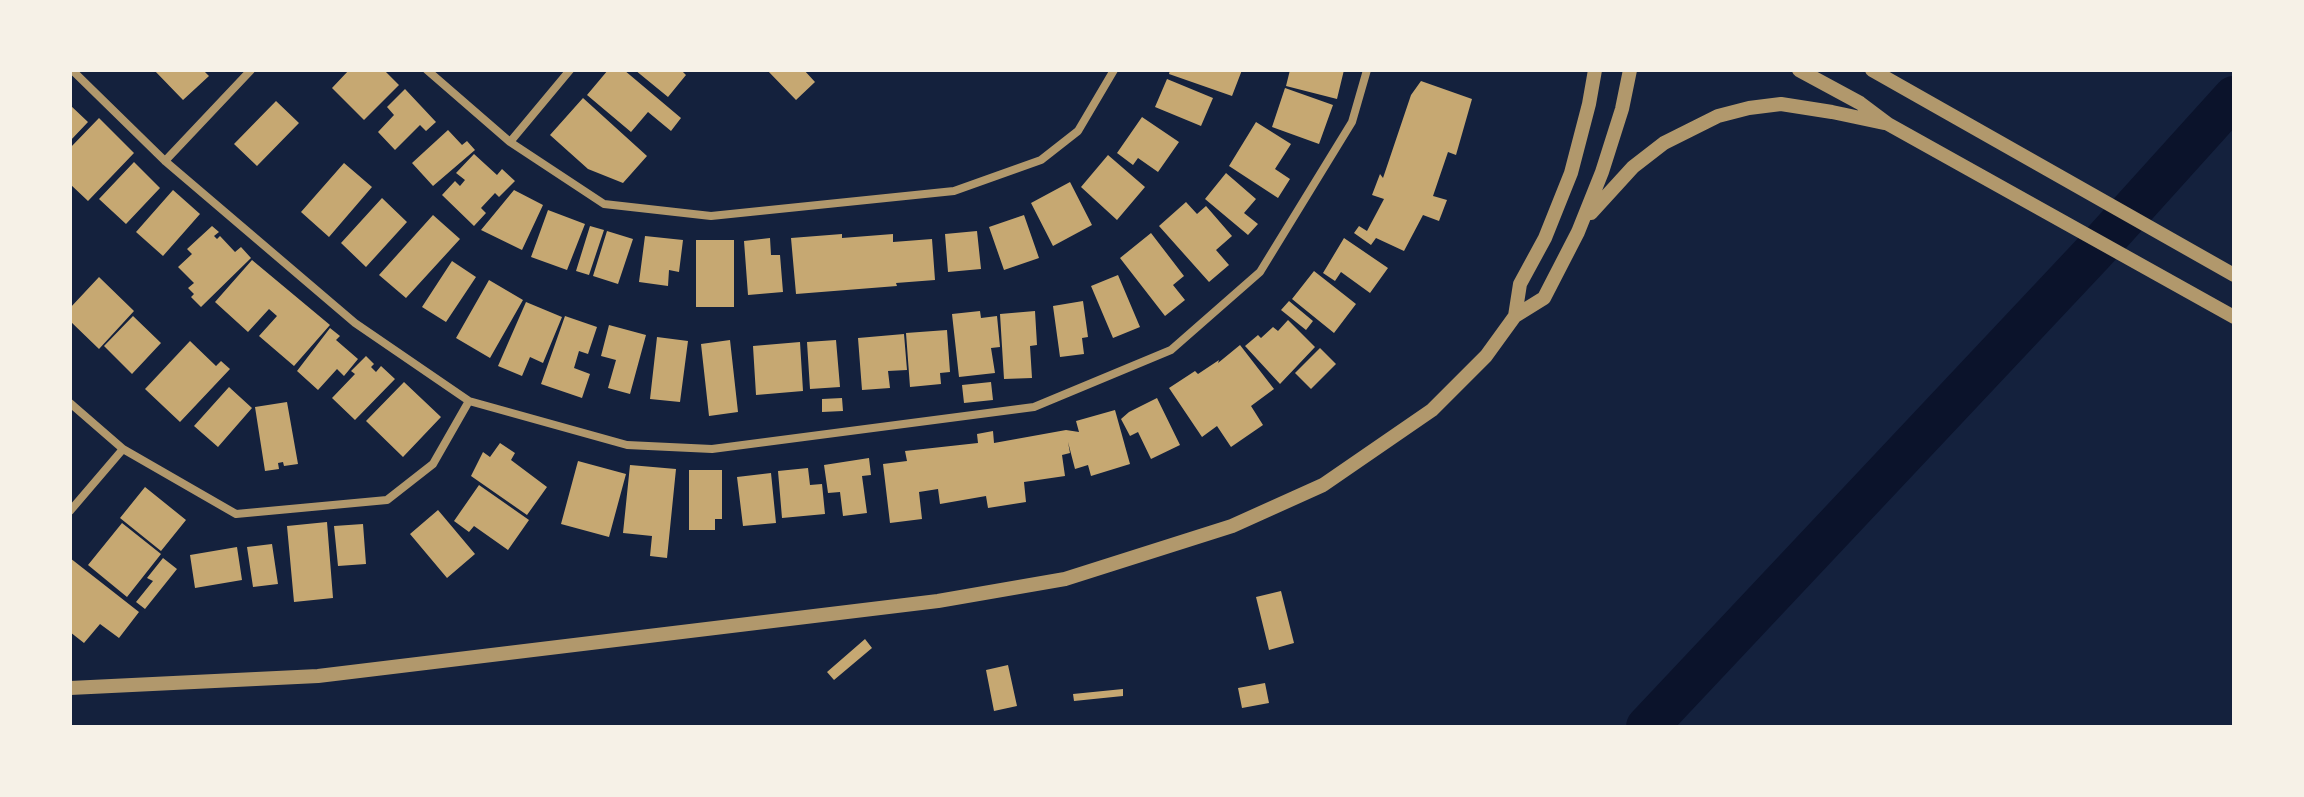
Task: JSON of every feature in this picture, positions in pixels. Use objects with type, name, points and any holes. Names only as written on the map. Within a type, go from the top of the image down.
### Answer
[{"type":"street","points":[[72,70],[165,161],[355,323],[469,401],[627,445],[712,449],[1034,407],[1171,350],[1260,272],[1352,122],[1367,70]]},
{"type":"street","points":[[165,161],[251,70]]},
{"type":"street","points":[[427,70],[510,142],[604,204],[711,216],[954,191],[1041,160],[1078,131],[1114,70]]},
{"type":"street","points":[[510,142],[570,70]]},
{"type":"street","points":[[1515,316],[1520,284],[1545,238],[1571,173],[1595,70]]},
{"type":"street","points":[[70,688],[318,676],[923,603],[1065,579],[1232,526],[1323,485],[1432,410],[1486,356],[1515,316],[1544,298],[1578,232],[1612,142],[1630,70]]},
{"type":"street","points":[[1799,70],[1860,103],[1888,124],[2234,317]]},
{"type":"street","points":[[1872,70],[2234,275]]},
{"type":"street","points":[[1578,232],[1597,205],[1633,167],[1664,143],[1718,116],[1781,104],[1888,124]]},
{"type":"street","points":[[70,403],[123,449],[236,514],[387,500],[433,464],[469,401]]},
{"type":"street","points":[[70,511],[123,449]]},
{"type":"building","points":[[154,70],[203,70],[209,76],[183,100]]},
{"type":"building","points":[[349,70],[384,70],[399,85],[364,120],[332,88]]},
{"type":"building","points":[[608,70],[624,70],[681,118],[671,131],[648,112],[631,132],[587,95]]},
{"type":"building","points":[[635,70],[681,70],[686,75],[668,97]]},
{"type":"building","points":[[767,70],[804,70],[815,82],[796,100]]},
{"type":"building","points":[[1170,70],[1242,70],[1232,96],[1169,74]]},
{"type":"building","points":[[1290,70],[1344,70],[1337,99],[1286,86]]},
{"type":"building","points":[[1167,79],[1213,98],[1201,126],[1155,107]]},
{"type":"building","points":[[1421,81],[1472,99],[1456,155],[1448,152],[1433,196],[1447,200],[1439,221],[1423,215],[1404,251],[1376,238],[1371,245],[1354,233],[1359,226],[1367,231],[1384,199],[1372,195],[1380,174],[1383,178],[1411,95]]},
{"type":"building","points":[[1285,88],[1333,105],[1319,144],[1272,127]]},
{"type":"building","points":[[405,89],[436,122],[426,131],[420,125],[395,150],[378,132],[394,115],[387,107]]},
{"type":"building","points":[[583,98],[647,156],[623,183],[588,169],[550,135]]},
{"type":"building","points":[[276,101],[299,123],[257,166],[234,144]]},
{"type":"building","points":[[70,105],[88,122],[70,141]]},
{"type":"building","points":[[1142,117],[1179,142],[1158,172],[1138,158],[1133,165],[1117,153]]},
{"type":"building","points":[[99,118],[134,153],[88,201],[70,184],[70,148]]},
{"type":"building","points":[[1256,122],[1291,144],[1275,169],[1290,179],[1278,198],[1229,166]]},
{"type":"building","points":[[448,130],[462,145],[467,141],[475,150],[433,186],[412,163]]},
{"type":"building","points":[[474,154],[497,175],[502,169],[515,181],[499,197],[495,193],[481,208],[486,213],[474,226],[442,195],[455,181],[460,186],[465,180],[456,173]]},
{"type":"building","points":[[1108,155],[1145,187],[1117,220],[1081,187]]},
{"type":"building","points":[[134,162],[160,188],[126,224],[99,199]]},
{"type":"building","points":[[344,163],[372,187],[329,237],[301,212]]},
{"type":"building","points":[[1226,173],[1256,199],[1244,213],[1258,224],[1248,235],[1205,199]]},
{"type":"building","points":[[1070,182],[1092,225],[1053,246],[1031,203]]},
{"type":"building","points":[[173,190],[200,214],[163,256],[136,232]]},
{"type":"building","points":[[514,190],[543,205],[522,250],[481,230]]},
{"type":"building","points":[[382,198],[407,222],[366,267],[341,243]]},
{"type":"building","points":[[1186,202],[1197,214],[1206,206],[1232,236],[1216,250],[1229,265],[1209,282],[1159,226]]},
{"type":"building","points":[[548,210],[585,224],[567,270],[531,257]]},
{"type":"building","points":[[433,215],[460,239],[406,298],[379,275]]},
{"type":"building","points":[[1024,215],[1039,258],[1004,270],[989,227]]},
{"type":"building","points":[[212,226],[219,232],[214,236],[217,239],[220,236],[235,252],[241,247],[251,258],[201,307],[191,297],[194,294],[188,288],[194,283],[178,267],[192,254],[187,249]]},
{"type":"building","points":[[590,226],[604,230],[589,275],[576,271]]},
{"type":"building","points":[[607,231],[633,239],[618,284],[593,276]]},
{"type":"building","points":[[977,231],[981,269],[948,272],[945,234]]},
{"type":"building","points":[[1151,233],[1184,276],[1173,285],[1185,300],[1165,316],[1120,258]]},
{"type":"building","points":[[842,234],[842,238],[893,234],[893,242],[932,239],[935,280],[796,294],[791,238]]},
{"type":"building","points":[[645,236],[683,240],[679,272],[669,270],[668,286],[639,282]]},
{"type":"building","points":[[770,238],[771,255],[780,255],[783,292],[748,295],[744,241]]},
{"type":"building","points":[[1344,238],[1388,268],[1370,293],[1341,272],[1335,281],[1323,273]]},
{"type":"building","points":[[696,240],[734,240],[734,307],[696,307]]},
{"type":"building","points":[[252,260],[330,325],[294,366],[259,336],[277,316],[269,309],[248,332],[215,302]]},
{"type":"building","points":[[452,261],[476,277],[446,322],[422,307]]},
{"type":"building","points":[[1314,271],[1356,304],[1334,333],[1292,299]]},
{"type":"building","points":[[1118,275],[1140,327],[1113,338],[1091,286]]},
{"type":"building","points":[[99,277],[134,311],[99,349],[70,321],[70,308]]},
{"type":"building","points":[[489,280],[523,300],[490,358],[456,338]]},
{"type":"building","points":[[1083,301],[1088,337],[1082,338],[1084,354],[1060,357],[1053,306]]},
{"type":"building","points":[[1289,301],[1313,321],[1306,330],[1281,310]]},
{"type":"building","points":[[526,302],[562,317],[543,363],[530,357],[522,376],[498,366]]},
{"type":"building","points":[[980,311],[981,318],[997,316],[1000,347],[991,348],[995,373],[959,377],[952,314]]},
{"type":"building","points":[[1035,311],[1037,345],[1030,346],[1032,378],[1004,379],[1000,314]]},
{"type":"building","points":[[133,316],[161,343],[132,374],[104,346]]},
{"type":"building","points":[[565,316],[597,327],[588,354],[579,351],[574,368],[590,374],[582,398],[541,384]]},
{"type":"building","points":[[1288,320],[1315,347],[1280,384],[1245,346],[1273,327],[1278,331]]},
{"type":"building","points":[[609,325],[646,335],[630,394],[608,388],[616,360],[601,356]]},
{"type":"building","points":[[330,328],[340,336],[336,340],[358,359],[344,376],[337,369],[318,390],[297,371]]},
{"type":"building","points":[[947,330],[950,372],[940,373],[941,384],[910,387],[906,333]]},
{"type":"building","points":[[904,334],[907,370],[888,371],[890,388],[862,390],[858,338]]},
{"type":"building","points":[[657,337],[688,341],[680,402],[650,399]]},
{"type":"building","points":[[730,340],[738,412],[709,416],[701,344]]},
{"type":"building","points":[[836,340],[840,387],[810,389],[807,342]]},
{"type":"building","points":[[190,341],[216,366],[221,361],[230,369],[180,422],[145,389]]},
{"type":"building","points":[[800,342],[803,391],[756,395],[753,346]]},
{"type":"building","points":[[1240,345],[1274,389],[1251,406],[1263,425],[1231,447],[1217,426],[1202,437],[1169,388],[1195,371],[1198,374],[1219,360],[1218,363]]},
{"type":"building","points":[[1320,348],[1336,364],[1311,389],[1295,373]]},
{"type":"building","points":[[366,356],[374,364],[371,367],[376,372],[381,366],[395,379],[355,420],[332,398],[355,374],[351,371]]},
{"type":"building","points":[[404,382],[441,417],[403,457],[366,421]]},
{"type":"building","points":[[991,382],[993,400],[964,403],[962,385]]},
{"type":"building","points":[[229,387],[252,408],[218,447],[194,426]]},
{"type":"building","points":[[842,398],[843,411],[822,412],[822,399]]},
{"type":"building","points":[[1157,398],[1180,445],[1151,459],[1138,432],[1130,436],[1121,419]]},
{"type":"building","points":[[287,402],[298,464],[284,466],[283,462],[278,463],[279,469],[265,471],[255,407]]},
{"type":"building","points":[[1115,410],[1130,464],[1091,476],[1088,465],[1075,469],[1068,442],[1070,453],[1062,455],[1065,476],[1024,482],[1026,502],[988,508],[986,496],[940,504],[938,489],[919,492],[922,519],[890,523],[883,464],[907,461],[905,451],[978,443],[977,434],[993,431],[994,443],[1066,430],[1079,432],[1076,421]]},
{"type":"building","points":[[500,443],[515,453],[511,460],[547,487],[527,515],[471,476],[483,452],[490,457]]},
{"type":"building","points":[[869,458],[871,475],[862,476],[867,513],[843,516],[840,492],[828,493],[824,465]]},
{"type":"building","points":[[578,461],[626,474],[609,537],[561,524]]},
{"type":"building","points":[[630,465],[676,469],[667,558],[650,556],[652,536],[623,533]]},
{"type":"building","points":[[808,468],[810,485],[822,484],[825,514],[782,518],[778,471]]},
{"type":"building","points":[[689,470],[722,470],[722,519],[715,519],[715,530],[689,530]]},
{"type":"building","points":[[771,473],[776,523],[743,526],[737,477]]},
{"type":"building","points":[[479,485],[529,520],[508,550],[474,526],[469,532],[454,521]]},
{"type":"building","points":[[145,487],[186,520],[161,551],[120,518]]},
{"type":"building","points":[[438,510],[475,554],[447,578],[410,534]]},
{"type":"building","points":[[327,522],[333,598],[294,602],[287,526]]},
{"type":"building","points":[[122,523],[161,554],[127,597],[88,565]]},
{"type":"building","points":[[363,524],[366,564],[338,566],[334,526]]},
{"type":"building","points":[[272,544],[278,584],[253,587],[247,547]]},
{"type":"building","points":[[237,547],[242,580],[195,588],[190,555]]},
{"type":"building","points":[[70,558],[139,612],[119,638],[100,624],[84,643],[70,632]]},
{"type":"building","points":[[163,558],[177,569],[145,609],[136,602],[153,581],[147,578]]},
{"type":"building","points":[[1281,591],[1294,643],[1269,650],[1256,597]]},
{"type":"building","points":[[865,639],[872,648],[834,680],[827,672]]},
{"type":"building","points":[[1008,665],[1017,706],[994,711],[986,670]]},
{"type":"building","points":[[1265,683],[1269,703],[1242,708],[1238,688]]},
{"type":"building","points":[[1123,689],[1123,696],[1074,701],[1073,694]]},
{"type":"waterway","points":[[1647,727],[2094,252],[2234,97]]}]
